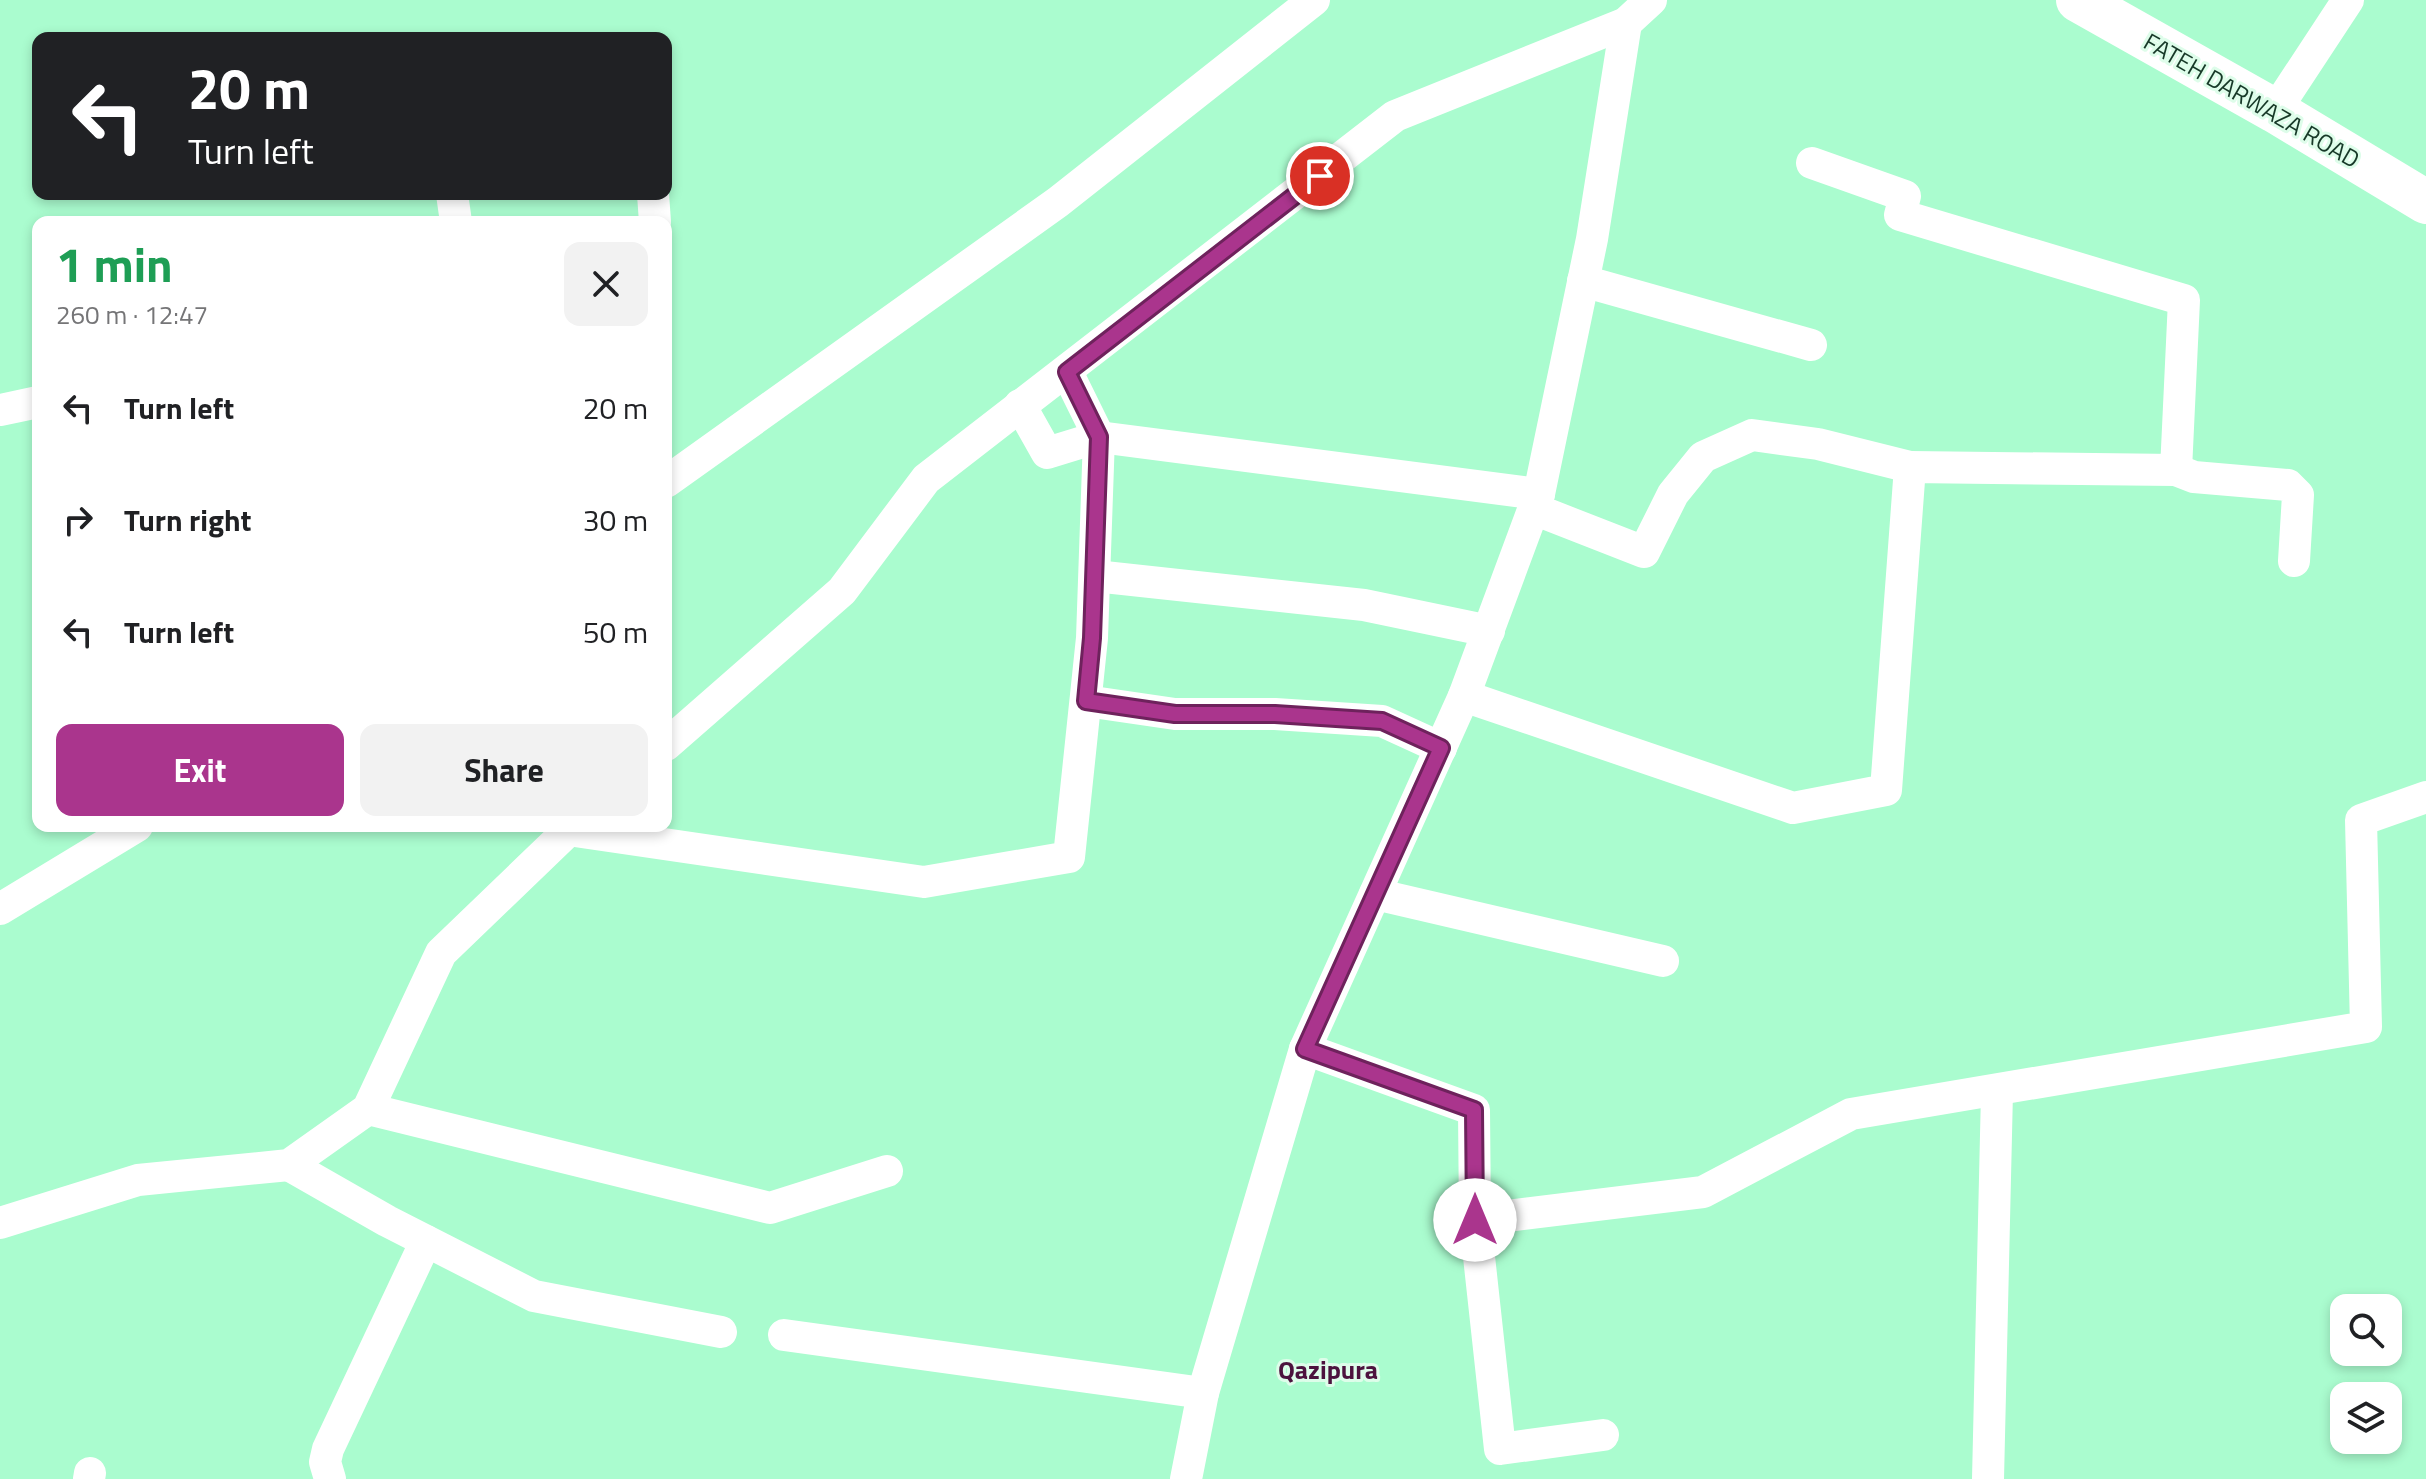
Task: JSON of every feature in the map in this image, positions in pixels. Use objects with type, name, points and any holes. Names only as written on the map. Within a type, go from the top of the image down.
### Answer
[{"type":"main road","name":"FATEH DARWAZA ROAD","points":[[2078,0],[2275,111],[2426,202]]},
{"type":"street","points":[[672,469],[1058,202],[1314,0]]},
{"type":"street","points":[[672,740],[842,591],[926,479],[1395,116],[1626,23],[1651,0]]},
{"type":"street","points":[[2275,111],[2348,0]]},
{"type":"street","points":[[1186,1479],[1203,1393],[1305,1049],[1464,696],[1537,501],[1583,281],[1626,23]]},
{"type":"street","points":[[1812,163],[1905,196],[1900,215],[2184,300],[2176,470]]},
{"type":"street","points":[[1583,281],[1811,345]]},
{"type":"street","points":[[596,832],[924,882],[1069,857],[1086,701],[1095,576],[1099,437],[1067,372]]},
{"type":"street","points":[[0,410],[32,403]]},
{"type":"street","points":[[1020,405],[1047,453],[1099,437],[1537,501],[1644,552],[1673,494],[1703,457],[1752,435],[1818,444],[1910,467],[2176,470],[2194,477],[2288,485],[2298,495],[2294,561]]},
{"type":"street","points":[[1464,696],[1793,808],[1886,790],[1910,467]]},
{"type":"street","points":[[1095,576],[1364,605],[1489,631]]},
{"type":"street","points":[[1086,701],[1175,714],[1275,714],[1382,721],[1441,748]]},
{"type":"street","points":[[1475,1220],[1703,1192],[1851,1114],[1997,1092],[2366,1027],[2361,820],[2426,797]]},
{"type":"street","points":[[0,909],[127,832]]},
{"type":"street","points":[[0,1223],[138,1180],[289,1165],[368,1109],[441,953],[566,832]]},
{"type":"street","points":[[1375,894],[1663,961]]},
{"type":"street","points":[[1305,1049],[1474,1110],[1475,1220],[1500,1449],[1603,1435]]},
{"type":"street","points":[[1988,1479],[1997,1092]]},
{"type":"street","points":[[368,1109],[770,1208],[887,1171]]},
{"type":"street","points":[[289,1165],[426,1241],[534,1296],[721,1332]]},
{"type":"street","points":[[330,1479],[325,1462],[328,1449],[426,1241]]},
{"type":"street","points":[[784,1335],[1203,1393]]},
{"type":"district","name":"Qazipura","points":[[1328,1369]]},
{"type":"route","points":[[1320,176],[1067,372],[1099,437],[1092,638],[1086,701],[1175,714],[1275,714],[1382,721],[1441,748],[1305,1049],[1474,1110],[1475,1220]]}]
